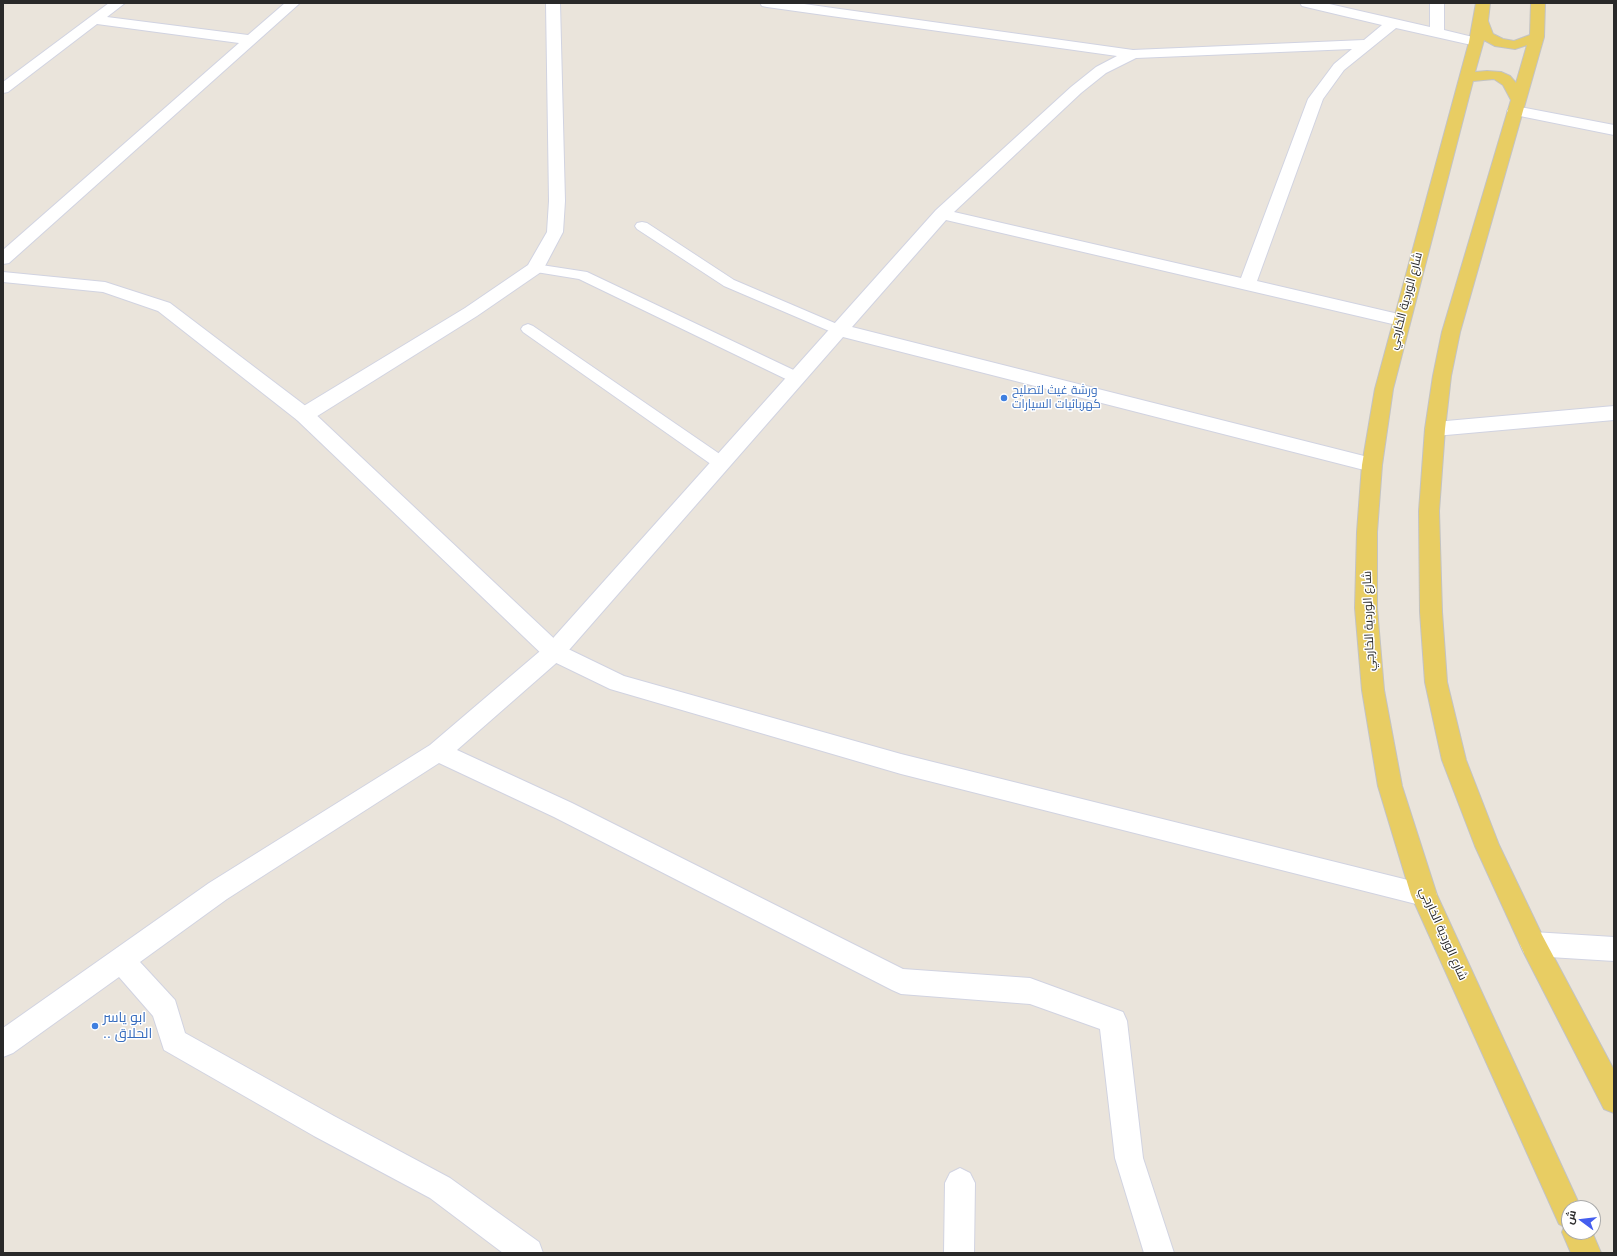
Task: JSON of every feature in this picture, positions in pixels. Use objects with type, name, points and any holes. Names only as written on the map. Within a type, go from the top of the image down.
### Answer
[{"type":"main road","points":[[1538,3],[1536,37],[1451,332],[1442,376],[1435,429],[1429,511],[1431,612],[1436,682],[1454,760],[1487,846],[1533,944],[1614,1099]]},
{"type":"main road","points":[[1482,12],[1483,30],[1488,37],[1500,43],[1515,45],[1536,37]]},
{"type":"main road","name":"شارع الوردية الخارجي","points":[[1482,12],[1476,42],[1401,320],[1384,389],[1372,465],[1367,532],[1366,608],[1373,690],[1390,786],[1424,895],[1563,1200]]},
{"type":"main road","points":[[1466,78],[1487,74],[1504,79],[1509,83],[1516,105]]},
{"type":"main road","points":[[1580,1240],[1586,1253]]},
{"type":"street","points":[[3,89],[94,19],[118,3]]},
{"type":"street","points":[[3,259],[293,3]]},
{"type":"street","points":[[304,414],[471,312],[535,268],[555,232],[558,201],[552,14],[553,3]]},
{"type":"street","points":[[767,3],[1133,54],[1367,44]]},
{"type":"street","points":[[1307,3],[1476,42]]},
{"type":"street","points":[[1437,3],[1437,33]]},
{"type":"street","points":[[94,19],[251,40]]},
{"type":"street","points":[[1247,284],[1316,100],[1339,67],[1393,23]]},
{"type":"street","points":[[3,1044],[218,891],[438,752],[554,652],[942,214],[1076,90],[1101,70],[1133,54]]},
{"type":"street","points":[[1516,105],[1614,130]]},
{"type":"street","points":[[942,214],[1401,320]]},
{"type":"street","points":[[3,277],[104,287],[164,307],[304,414],[554,652],[618,683],[901,764],[1424,895]]},
{"type":"street","points":[[839,330],[1372,465]]},
{"type":"street","points":[[1435,429],[1614,413]]},
{"type":"street","points":[[438,752],[570,813],[901,981],[1030,991],[1113,1022],[1129,1158],[1159,1253]]},
{"type":"street","points":[[1533,944],[1614,949]]},
{"type":"street","points":[[121,959],[165,1009],[174,1041],[324,1126],[440,1188],[528,1253]]},
{"type":"street","points":[[959,1253],[960,1183]]},
{"type":"lane","points":[[642,226],[729,284],[839,330]]},
{"type":"lane","points":[[535,268],[582,275],[796,378]]},
{"type":"lane","points":[[528,329],[721,463]]},
{"type":"place","name":"ورشة غيث لتصليح كهربائيات السيارات","points":[[1004,398]]},
{"type":"place","name":"ابو ياسر .. الحلاق","points":[[95,1026]]}]
